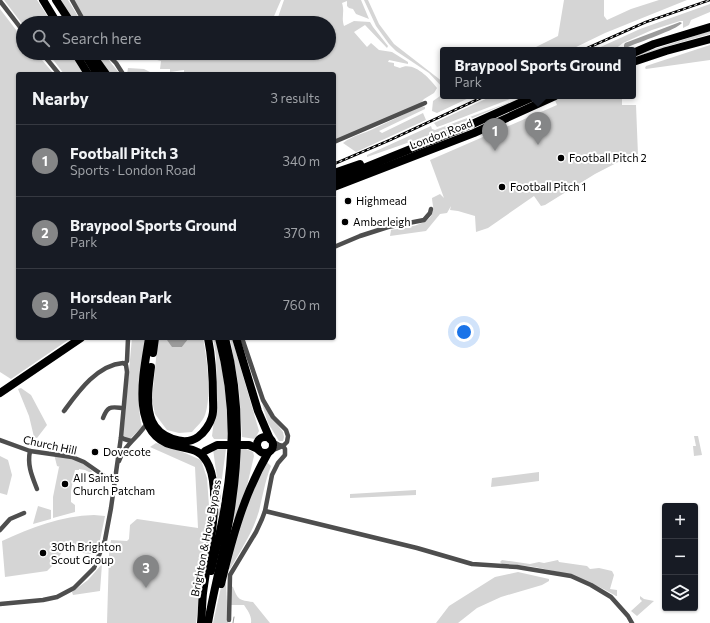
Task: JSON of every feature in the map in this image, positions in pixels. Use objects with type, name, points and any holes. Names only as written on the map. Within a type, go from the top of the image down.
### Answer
[{"type":"highway","points":[[42,0],[52,16]]},
{"type":"highway","points":[[51,0],[61,16]]},
{"type":"highway","points":[[56,0],[66,16]]},
{"type":"highway","points":[[636,52],[654,44],[710,27]]},
{"type":"highway","points":[[636,61],[666,50],[710,39]]},
{"type":"highway","points":[[79,60],[87,72]]},
{"type":"highway","points":[[88,60],[96,72]]},
{"type":"highway","points":[[96,60],[105,72]]},
{"type":"highway","name":"London Road","points":[[336,179],[470,125],[528,99]]},
{"type":"highway","name":"London Road","points":[[336,186],[474,133],[548,99]]},
{"type":"highway","points":[[336,172],[394,152],[411,148]]},
{"type":"highway","points":[[0,393],[78,340]]},
{"type":"highway","points":[[149,340],[143,396],[144,412],[152,433],[161,440],[172,445],[199,451],[217,445],[258,445]]},
{"type":"highway","points":[[155,340],[149,397],[152,421],[157,429],[164,435],[173,439],[184,441],[199,438],[217,445]]},
{"type":"highway","points":[[201,623],[214,499],[210,468],[199,451],[192,446],[207,427],[213,415],[212,370],[208,340]]},
{"type":"highway","name":"Brighton & Hove Bypass","points":[[201,623],[223,517],[231,458],[231,428],[228,388],[219,340]]},
{"type":"highway","name":"Brighton & Hove Bypass","points":[[208,623],[230,517],[237,462],[237,424],[234,383],[226,340]]},
{"type":"highway","points":[[211,623],[238,520],[249,490],[273,446],[258,411],[237,340]]},
{"type":"highway","points":[[173,439],[192,436],[199,431],[209,418],[213,406]]},
{"type":"highway","points":[[258,445],[263,437],[271,440]]},
{"type":"highway","points":[[199,438],[208,444],[199,451]]},
{"type":"highway","points":[[258,445],[263,454],[270,452]]},
{"type":"street","points":[[72,0],[81,16]]},
{"type":"street","points":[[0,1],[16,22]]},
{"type":"street","points":[[48,60],[57,72]]},
{"type":"street","points":[[112,60],[122,72]]},
{"type":"street","points":[[336,141],[424,103]]},
{"type":"street","points":[[336,246],[360,236],[388,227],[424,220],[430,213],[431,209]]},
{"type":"street","points":[[0,604],[43,600],[57,597],[74,588],[94,568],[105,540],[117,468],[124,408],[127,372],[125,364],[127,361],[128,340]]},
{"type":"street","points":[[243,340],[263,400],[273,417],[288,434],[288,440],[283,446],[270,452]]},
{"type":"street","points":[[64,411],[79,390],[101,371],[116,363],[125,364]]},
{"type":"street","points":[[103,418],[110,407],[124,408]]},
{"type":"street","points":[[117,468],[125,449],[147,423]]},
{"type":"street","points":[[140,432],[152,433]]},
{"type":"street","points":[[121,437],[131,441]]},
{"type":"street","name":"Church Hill","points":[[0,440],[30,451],[72,456],[84,462],[107,478],[115,480]]},
{"type":"street","points":[[271,440],[283,446]]},
{"type":"street","points":[[229,620],[230,575],[256,532],[265,511],[272,475],[278,463],[285,455],[283,446]]},
{"type":"street","points":[[30,451],[29,468],[37,489]]},
{"type":"street","points":[[29,485],[35,483]]},
{"type":"street","points":[[265,511],[417,548],[472,564],[517,567],[571,576],[610,597],[628,616],[632,623]]},
{"type":"street","points":[[0,530],[13,515],[24,513]]},
{"type":"shaded area","points":[[4,0],[37,0],[47,16],[16,16]]},
{"type":"shaded area","points":[[59,0],[68,0],[78,16],[70,16]]},
{"type":"shaded area","points":[[74,0],[281,0],[274,16],[84,16]]},
{"type":"shaded area","points":[[284,0],[361,0],[369,19],[356,14],[353,9],[347,6],[347,1],[342,3],[344,26],[354,21],[370,22],[388,46],[387,48],[365,25],[354,32],[367,47],[371,43],[379,50],[392,52],[408,62],[408,64],[389,60],[388,62],[394,63],[394,66],[400,68],[405,66],[416,69],[425,75],[437,88],[434,93],[424,99],[419,105],[336,140],[336,72],[184,72],[184,70],[170,72],[170,69],[160,69],[161,61],[157,60],[336,60],[336,16],[278,16]]},
{"type":"shaded area","points":[[364,0],[368,0],[379,24],[394,44],[440,80],[440,85],[429,73],[396,51],[376,26]]},
{"type":"shaded area","points":[[564,0],[604,0],[604,16],[607,20],[631,9],[659,0],[687,0],[605,33],[576,47],[536,47],[558,36]]},
{"type":"shaded area","points":[[710,4],[710,12],[691,20],[689,25],[683,28],[683,21],[680,21],[652,30],[623,43],[618,47],[601,47],[640,29]]},
{"type":"shaded area","points":[[0,9],[16,30],[16,60],[42,60],[52,72],[16,72],[16,340],[68,340],[11,379],[0,372]]},
{"type":"shaded area","points":[[680,22],[682,23],[665,32],[628,47],[624,47],[625,43]]},
{"type":"shaded area","points":[[710,31],[710,34],[636,57],[636,55]]},
{"type":"shaded area","points":[[710,45],[710,60],[645,68],[646,66]]},
{"type":"shaded area","points":[[53,60],[75,60],[83,72],[62,72]]},
{"type":"shaded area","points":[[100,60],[109,60],[118,72],[109,72]]},
{"type":"shaded area","points":[[128,68],[144,69],[150,72],[127,72]]},
{"type":"shaded area","points":[[440,96],[440,99],[467,99],[437,113],[432,111],[433,101]]},
{"type":"shaded area","points":[[486,99],[510,99],[437,127],[434,123]]},
{"type":"shaded area","points":[[622,99],[622,105],[636,105],[638,155],[626,155],[624,159],[595,174],[545,205],[541,206],[534,196],[488,228],[476,232],[475,216],[450,210],[451,206],[447,213],[440,214],[426,231],[390,236],[391,230],[409,227],[427,220],[433,211],[432,198],[440,194],[444,198],[430,160],[557,105],[555,100]]},
{"type":"shaded area","points":[[515,100],[447,129],[367,157],[367,155],[431,126],[432,129],[435,130]]},
{"type":"shaded area","points":[[421,106],[425,107],[425,109],[379,131],[382,133],[423,113],[426,120],[356,152],[343,143],[351,138]]},
{"type":"shaded area","points":[[132,340],[146,340],[139,394],[142,427],[130,439],[125,438],[123,435]]},
{"type":"shaded area","points":[[158,340],[167,340],[182,347],[187,340],[203,340],[207,366],[208,398],[207,407],[201,422],[192,432],[179,433],[167,430],[155,414],[152,400]]},
{"type":"shaded area","points":[[167,340],[187,340],[182,347],[172,347]]},
{"type":"shaded area","points":[[213,340],[216,340],[223,375],[227,414],[227,439],[214,439],[212,436],[217,397],[216,356]]},
{"type":"shaded area","points":[[230,340],[233,340],[259,431],[255,439],[242,437],[239,389]]},
{"type":"shaded area","points":[[21,388],[31,395],[47,425],[37,438],[34,437],[29,416],[18,389]]},
{"type":"shaded area","points":[[262,404],[283,432],[283,441],[279,441],[268,423]]},
{"type":"shaded area","points":[[694,436],[698,436],[702,455],[694,456],[693,446],[696,446]]},
{"type":"shaded area","points":[[156,443],[201,460],[207,478],[209,506],[208,533],[196,623],[107,623],[109,554],[111,540],[127,541],[129,539],[130,525],[137,519],[198,528],[195,467],[150,447]]},
{"type":"shaded area","points":[[213,449],[226,449],[222,478],[220,514],[218,516],[217,478]]},
{"type":"shaded area","points":[[240,449],[246,449],[253,452],[254,456],[247,486],[235,520],[232,521]]},
{"type":"shaded area","points":[[54,454],[65,456],[84,464],[92,471],[91,473],[85,470],[75,470],[71,491],[71,502],[75,505],[75,512],[53,518],[53,497],[60,467],[57,466]]},
{"type":"shaded area","points":[[0,456],[8,460],[12,475],[7,495],[0,493]]},
{"type":"shaded area","points":[[266,461],[271,466],[259,511],[246,541],[230,569],[227,568],[240,522]]},
{"type":"shaded area","points":[[539,472],[539,481],[491,487],[492,478]]},
{"type":"shaded area","points":[[416,490],[416,495],[350,498],[350,494]]},
{"type":"shaded area","points":[[38,506],[51,510],[51,519],[33,524]]},
{"type":"shaded area","points":[[94,515],[105,516],[97,555],[63,550],[56,562],[47,571],[5,577],[2,541],[47,523]]},
{"type":"shaded area","points":[[502,560],[530,564],[558,560],[559,562],[587,566],[590,569],[599,568],[612,571],[614,575],[610,589],[617,590],[617,596],[576,577],[547,569],[502,564],[500,562]]},
{"type":"shaded area","points":[[102,564],[100,591],[73,595],[72,592],[88,580]]},
{"type":"shaded area","points":[[518,572],[549,579],[549,581],[542,585],[501,597],[477,608],[458,623],[436,623],[449,606],[495,577]]},
{"type":"shaded area","points":[[223,578],[226,582],[228,623],[213,623]]},
{"type":"shaded area","points":[[231,586],[240,599],[253,602],[270,623],[251,623],[250,616],[244,605],[231,605]]},
{"type":"shaded area","points":[[640,596],[644,599],[654,601],[637,616],[631,611],[642,601]]},
{"type":"waterway","points":[[233,623],[234,617]]},
{"type":"railway","points":[[590,47],[646,22],[710,0]]},
{"type":"railway","points":[[336,163],[479,99]]},
{"type":"place","name":"Braypool Sports Ground","points":[[538,145]]},
{"type":"place","name":"Football Pitch 3","points":[[495,151]]},
{"type":"place","name":"Football Pitch 2","points":[[561,158]]},
{"type":"place","name":"Football Pitch 1","points":[[502,187]]},
{"type":"place","name":"Highmead","points":[[348,201]]},
{"type":"place","name":"Amberleigh","points":[[345,222]]},
{"type":"place","name":"Dovecote","points":[[95,452]]},
{"type":"place","name":"All Saints Church Patcham","points":[[65,484]]},
{"type":"place","name":"30th Brighton Scout Group","points":[[43,553]]},
{"type":"place","name":"Horsdean Park","points":[[146,588]]}]
